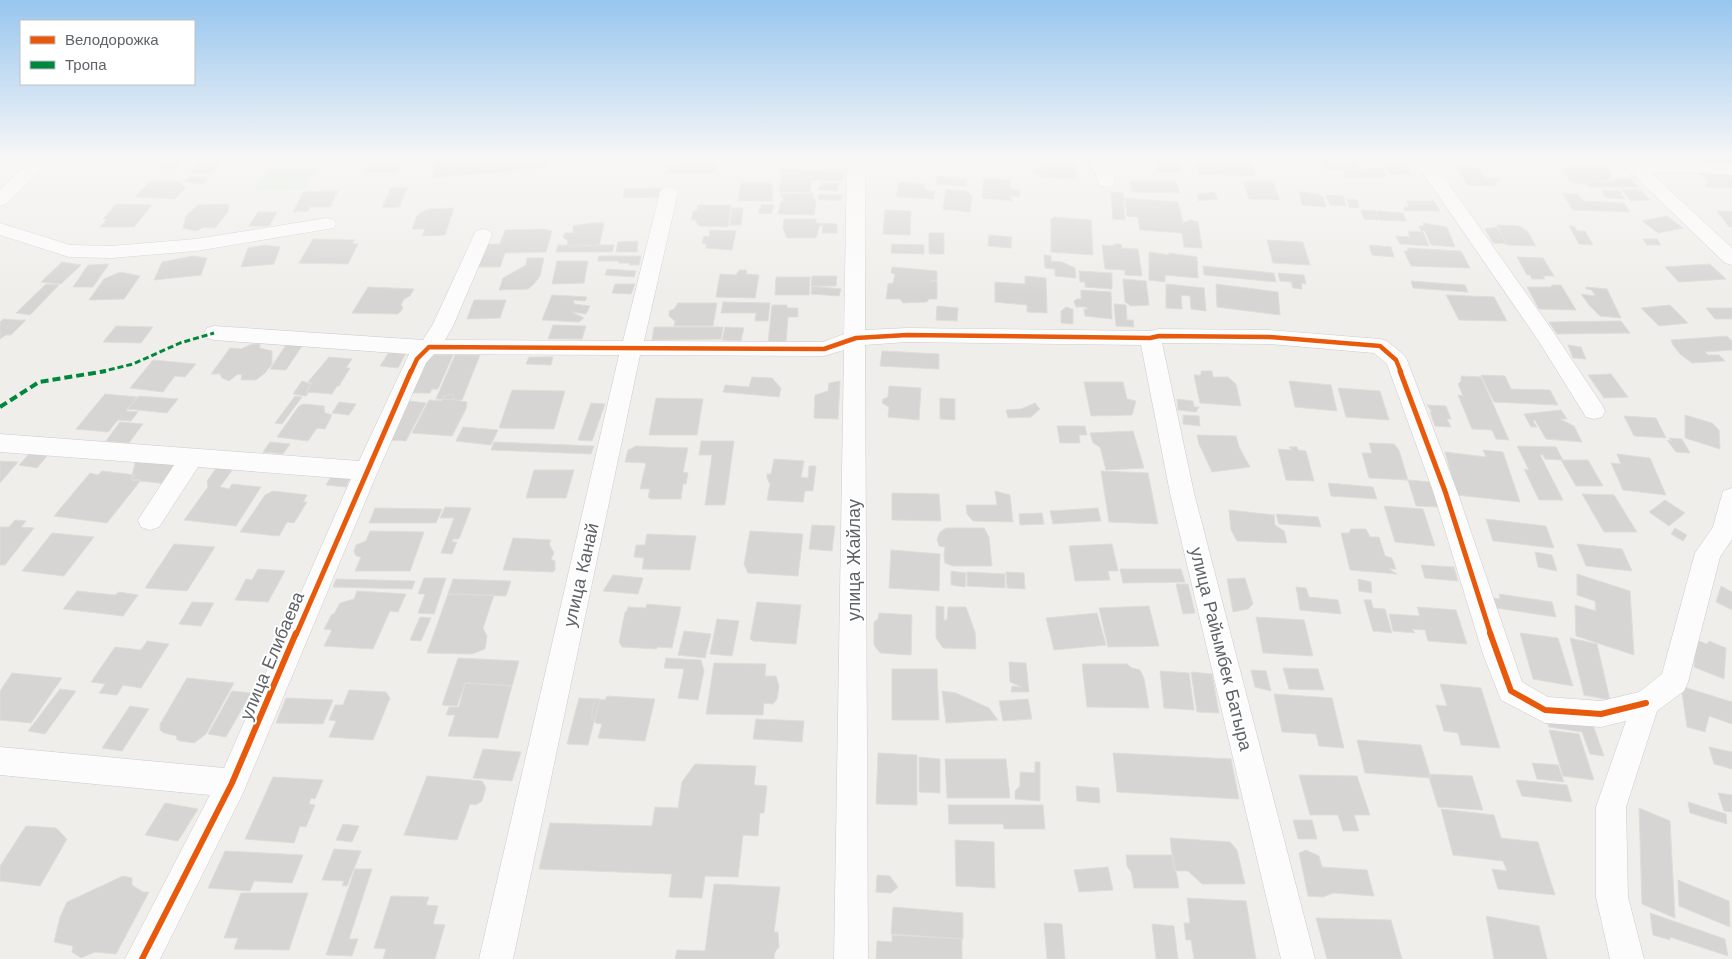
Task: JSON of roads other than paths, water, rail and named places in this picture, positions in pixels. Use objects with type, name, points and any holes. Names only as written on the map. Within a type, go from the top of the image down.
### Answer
[{"type":"street","name":"улица Канай","points":[[496,959],[631,349],[666,205]]},
{"type":"street","name":"улица Жайлау","points":[[851,959],[856,205]]},
{"type":"street","points":[[1455,205],[1545,335],[1594,411]]},
{"type":"street","points":[[1674,205],[1732,259]]},
{"type":"street","points":[[0,229],[69,251],[104,252],[196,245],[327,224]]},
{"type":"street","name":"улица Елибаева","points":[[142,959],[232,783],[366,471],[425,351],[443,326],[483,236]]},
{"type":"street","points":[[214,333],[425,351],[824,349],[856,338],[908,335],[1150,338],[1158,336],[1269,337],[1380,346],[1396,360],[1445,491],[1496,654],[1511,691],[1545,710],[1601,714],[1646,703],[1674,682],[1708,553],[1724,531],[1732,498]]},
{"type":"street","name":"улица Райымбек Батыра","points":[[1150,338],[1182,493],[1298,959]]},
{"type":"street","points":[[0,443],[366,471]]},
{"type":"street","points":[[150,520],[192,458]]},
{"type":"street","points":[[1627,959],[1612,897],[1611,808],[1646,703]]},
{"type":"street","points":[[0,761],[232,783]]}]
